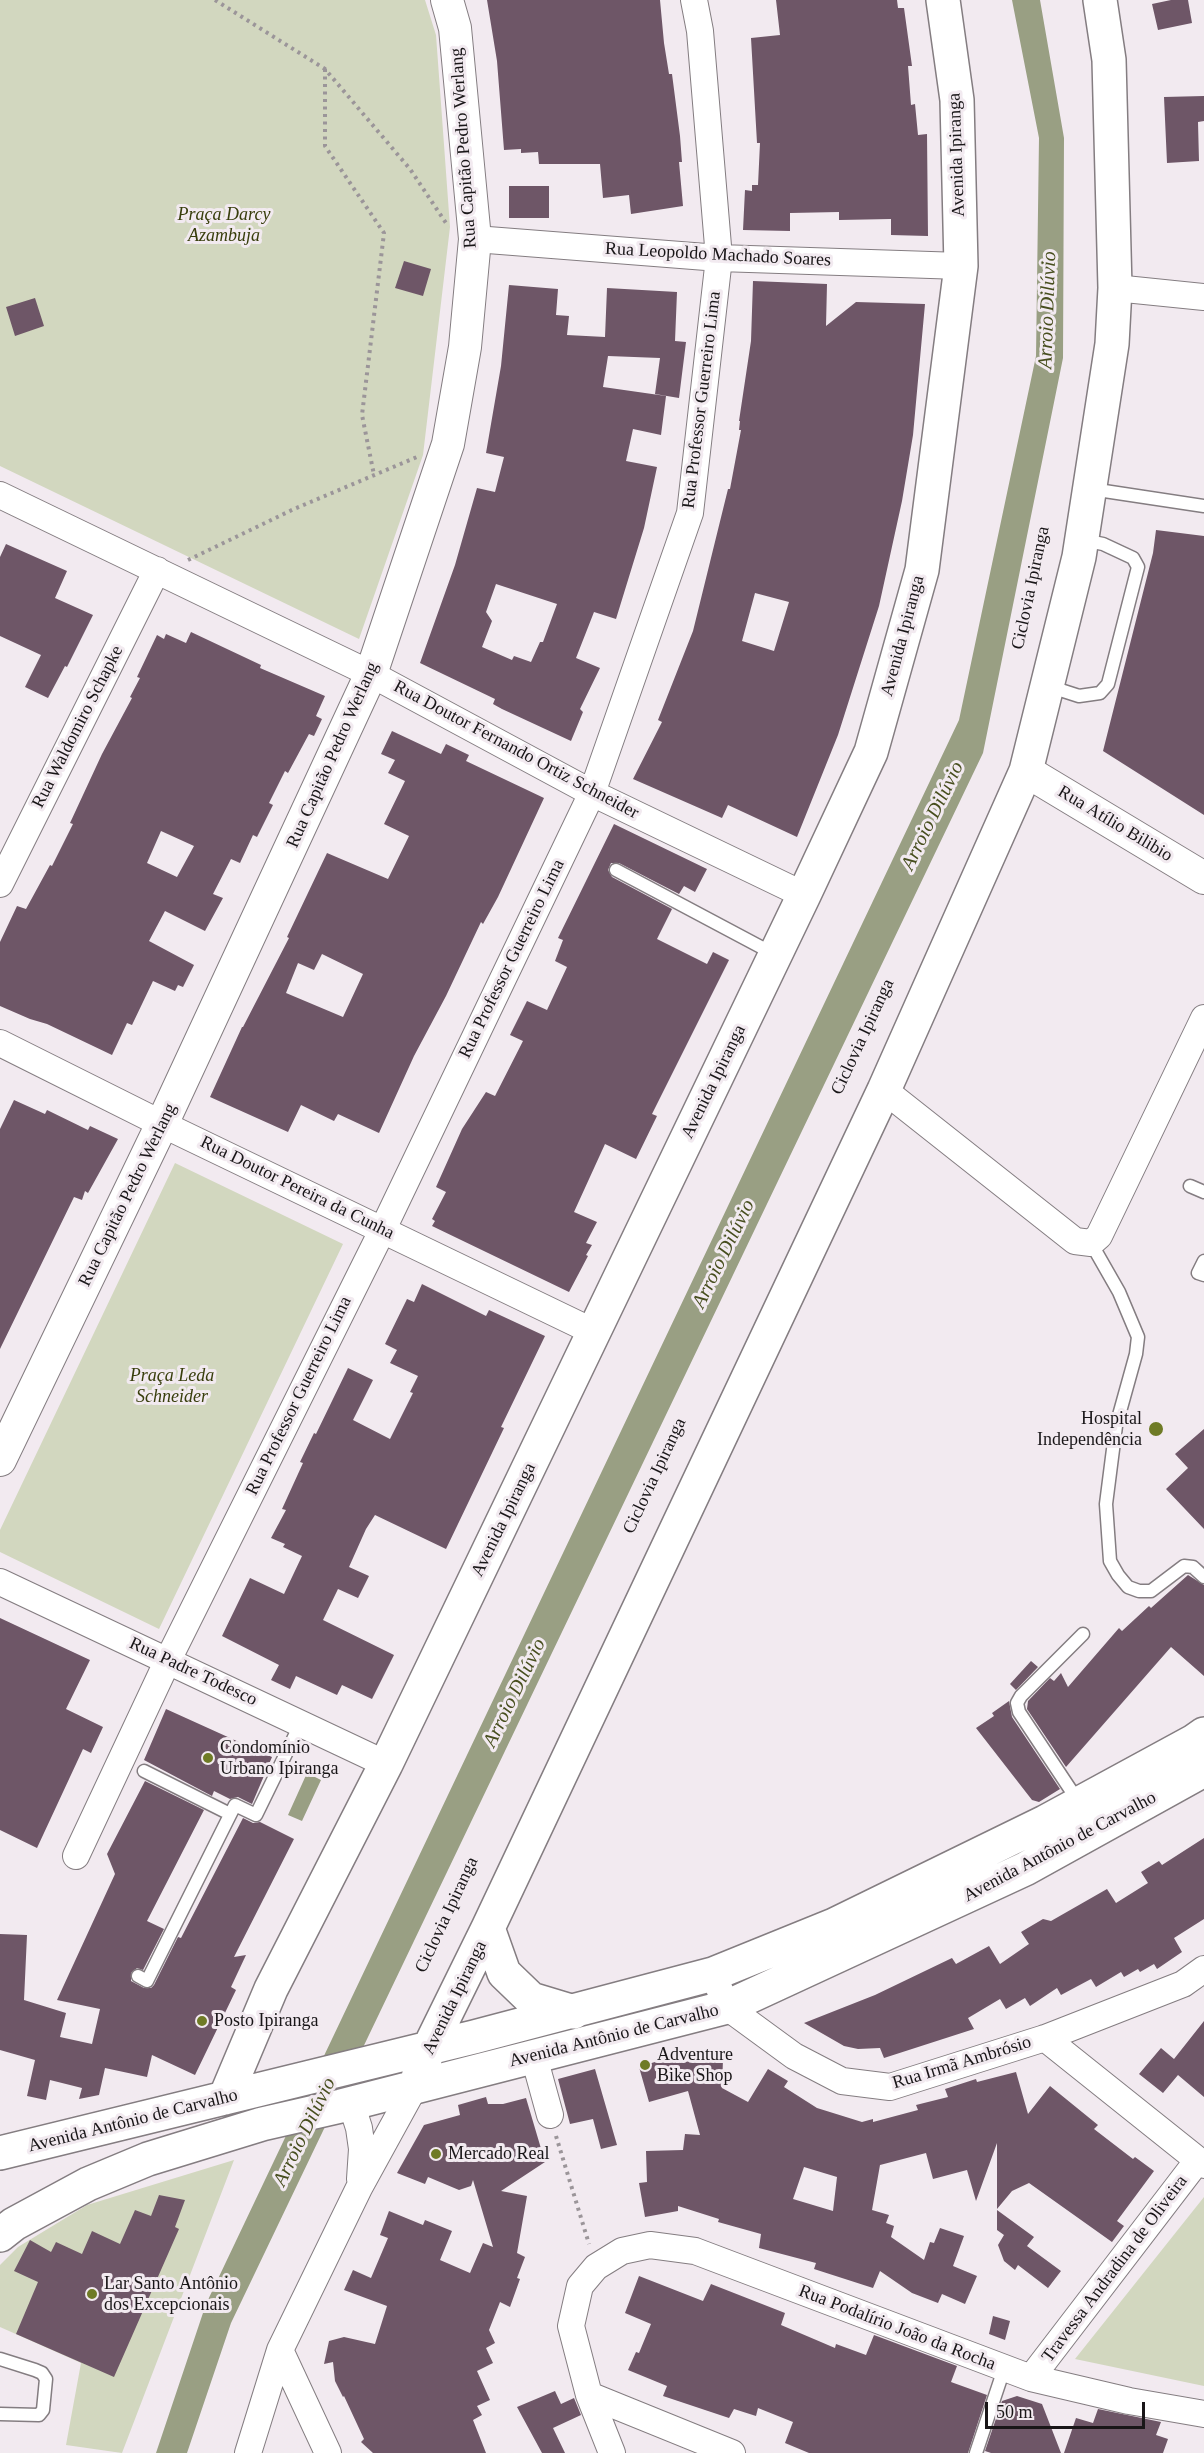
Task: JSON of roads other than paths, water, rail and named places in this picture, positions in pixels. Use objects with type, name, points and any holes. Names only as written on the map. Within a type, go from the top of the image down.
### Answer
[{"type":"main road","name":"Avenida Ipiranga","points":[[225,2098],[271,1989],[386,1764],[776,955],[871,752],[922,570],[961,266],[957,100],[944,0]]},
{"type":"main road","name":"Avenida Ipiranga","points":[[415,2086],[429,2048],[488,1928],[884,1090],[1026,771],[1081,540],[1112,344],[1115,288],[1109,60],[1100,0]]},
{"type":"main road","name":"Avenida Antônio de Carvalho","points":[[0,2153],[574,2012],[713,1974],[834,1925],[1079,1803],[1204,1734]]},
{"type":"main road","name":"Avenida Antônio de Carvalho","points":[[0,2235],[14,2224],[88,2184],[148,2159],[262,2124],[727,2007],[1024,1869],[1204,1770]]},
{"type":"main road","points":[[488,1928],[504,1973],[531,1999],[574,2012]]},
{"type":"street","name":"Rua Capitão Pedro Werlang","points":[[0,1460],[162,1124],[371,674],[448,444],[465,347],[455,28],[447,0]]},
{"type":"street","name":"Rua Professor Guerreiro Lima","points":[[76,1856],[168,1660],[383,1229],[592,793],[690,513],[719,258],[700,31],[694,0]]},
{"type":"street","name":"Rua Leopoldo Machado Soares","points":[[463,235],[719,258],[961,266]]},
{"type":"street","points":[[1115,288],[1204,297]]},
{"type":"street","name":"Rua Doutor Fernando Ortiz Schneider","points":[[0,495],[371,674],[592,793],[804,896]]},
{"type":"street","name":"Rua Waldomiro Schapke","points":[[0,884],[157,570]]},
{"type":"street","name":"Rua Atílio Bilibio","points":[[1026,771],[1204,878]]},
{"type":"street","points":[[884,1090],[1075,1241],[1091,1243],[1099,1236],[1204,1018]]},
{"type":"street","name":"Rua Doutor Pereira da Cunha","points":[[0,1043],[162,1124],[594,1332]]},
{"type":"street","name":"Rua Padre Todesco","points":[[0,1581],[386,1764]]},
{"type":"street","name":"Rua Irmã Ambrósio","points":[[727,2007],[795,2055],[842,2081],[890,2087],[1045,2038],[1183,1984],[1204,1969]]},
{"type":"street","points":[[713,1974],[727,2007]]},
{"type":"street","points":[[1045,2038],[1201,2162]]},
{"type":"street","points":[[534,2057],[550,2115]]},
{"type":"street","name":"Avenida Ipiranga","points":[[248,2453],[280,2350],[359,2188],[415,2086]]},
{"type":"street","name":"Avenida Ipiranga","points":[[346,2104],[359,2128],[362,2149],[359,2188]]},
{"type":"street","name":"Travessa Andradina de Oliveira","points":[[1032,2378],[1201,2162]]},
{"type":"street","name":"Rua Podalírio João da Rocha","points":[[589,2395],[571,2326],[580,2286],[596,2267],[622,2252],[650,2245],[695,2251],[1032,2378],[1129,2401],[1204,2414]]},
{"type":"street","points":[[280,2350],[328,2453]]},
{"type":"street","points":[[589,2395],[612,2453]]},
{"type":"street","points":[[589,2395],[732,2453]]},
{"type":"lane","points":[[1090,488],[1204,506]]},
{"type":"lane","points":[[1047,686],[1079,696],[1100,693],[1108,684],[1138,567],[1133,558],[1103,544],[1081,540]]},
{"type":"lane","points":[[616,870],[776,955]]},
{"type":"lane","points":[[1190,1186],[1204,1192]]},
{"type":"lane","points":[[1091,1243],[1119,1292],[1138,1337],[1136,1354],[1116,1426],[1106,1504],[1110,1561],[1128,1587],[1139,1591],[1151,1591],[1184,1566],[1193,1567],[1204,1577]]},
{"type":"lane","points":[[1204,1261],[1198,1274],[1204,1275]]},
{"type":"lane","points":[[1079,1803],[1019,1712],[1017,1703],[1021,1696],[1083,1634]]},
{"type":"lane","points":[[138,1977],[147,1980],[235,1805],[256,1815],[301,1723]]},
{"type":"lane","points":[[144,1771],[230,1814]]},
{"type":"lane","points":[[0,2359],[35,2370],[46,2379],[43,2410],[39,2415],[0,2414]]},
{"type":"lane","points":[[976,2453],[1004,2369]]},
{"type":"water","name":"Arroio Dilúvio","points":[[1012,0],[1040,0],[1064,138],[1063,358],[983,753],[231,2323],[187,2453],[156,2453],[206,2304],[959,720],[1036,356],[1039,138]]},
{"type":"water","points":[[307,1773],[321,1780],[302,1821],[288,1815]]},
{"type":"place","name":"Hospital Independência","points":[[1156,1429]]},
{"type":"place","name":"Condomínio Urbano Ipiranga","points":[[208,1758]]},
{"type":"place","name":"Posto Ipiranga","points":[[202,2021]]},
{"type":"place","name":"Adventure Bike Shop","points":[[645,2065]]},
{"type":"place","name":"Mercado Real","points":[[436,2154]]},
{"type":"place","name":"Lar Santo Antônio dos Excepcionais","points":[[92,2294]]},
{"type":"park label","name":"Praça Darcy Azambuja","points":[[224,225]]},
{"type":"park label","name":"Praça Leda Schneider","points":[[172,1386]]}]
